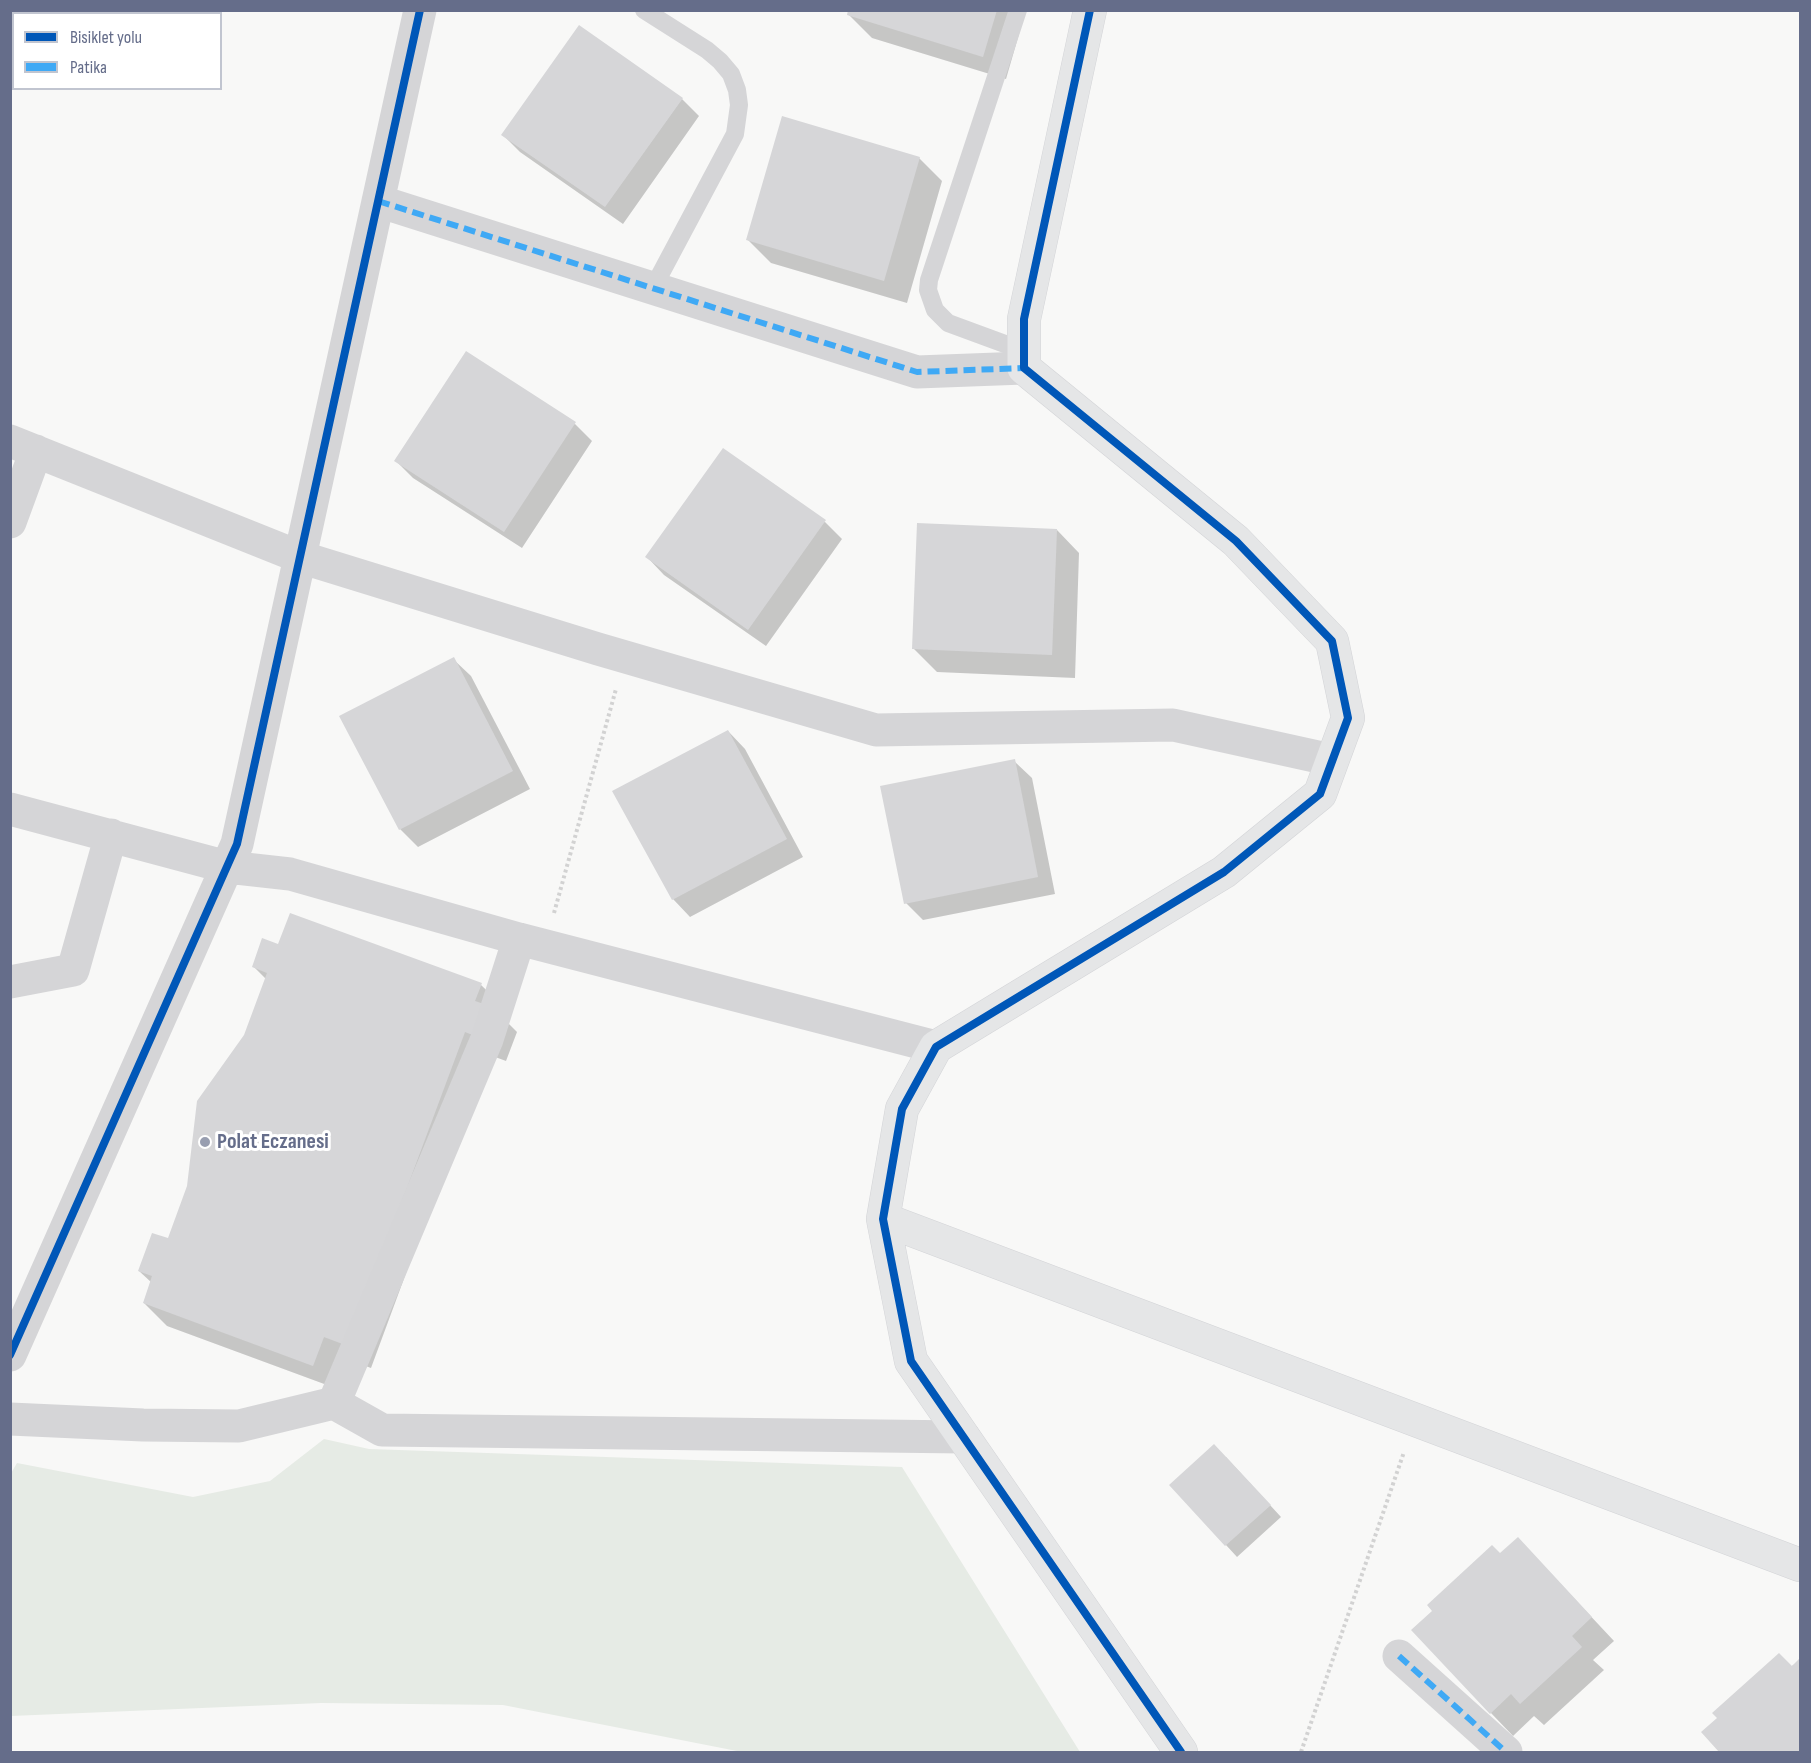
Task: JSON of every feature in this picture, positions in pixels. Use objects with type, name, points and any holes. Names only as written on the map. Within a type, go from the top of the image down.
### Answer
[{"type":"street","points":[[10,1355],[237,844],[420,10]]},
{"type":"street","points":[[1024,360],[1024,319],[1090,10]]},
{"type":"street","points":[[378,201],[916,372],[1024,360],[1236,541],[1332,641],[1348,718],[1320,794],[1224,872],[936,1047],[902,1108],[883,1219],[911,1361],[1181,1752]]},
{"type":"street","points":[[10,522],[23,446],[300,557],[625,657],[876,730],[1173,725],[1332,760]]},
{"type":"street","points":[[10,809],[227,867],[291,874],[532,942],[936,1047]]},
{"type":"street","points":[[10,982],[73,970],[111,835]]},
{"type":"street","points":[[334,1403],[487,1039],[532,942]]},
{"type":"street","points":[[883,1219],[1800,1565]]},
{"type":"street","points":[[10,1419],[143,1425],[239,1426],[334,1403],[382,1430],[964,1437]]},
{"type":"street","points":[[1399,1656],[1506,1752]]},
{"type":"lane","points":[[644,10],[707,50],[720,61],[730,74],[740,105],[735,134],[653,288]]},
{"type":"lane","points":[[1018,10],[929,280],[928,290],[935,310],[948,323],[1024,360]]},
{"type":"path","points":[[532,942],[625,657]]},
{"type":"path","points":[[1301,1752],[1415,1420]]},
{"type":"shaded area","points":[[324,1439],[369,1449],[902,1467],[1080,1752],[742,1752],[503,1705],[321,1703],[11,1716],[10,1475],[17,1463],[193,1497],[270,1481]]},
{"type":"building","points":[[848,10],[997,10],[983,57],[847,15]]},
{"type":"building","points":[[579,25],[683,98],[605,207],[501,135]]},
{"type":"building","points":[[782,116],[920,157],[884,281],[746,240]]},
{"type":"building","points":[[466,351],[576,422],[504,532],[394,461]]},
{"type":"building","points":[[723,448],[826,520],[748,630],[645,557]]},
{"type":"building","points":[[917,523],[1057,529],[1052,655],[912,649]]},
{"type":"building","points":[[454,657],[513,771],[399,830],[339,716]]},
{"type":"building","points":[[728,730],[787,839],[672,900],[612,791]]},
{"type":"building","points":[[1015,759],[1038,877],[904,904],[880,786]]},
{"type":"building","points":[[290,913],[482,983],[475,1001],[495,1008],[483,1039],[465,1032],[348,1346],[324,1337],[313,1366],[143,1303],[152,1276],[138,1271],[152,1233],[168,1238],[187,1186],[197,1101],[244,1035],[267,973],[252,967],[262,938],[278,944]]},
{"type":"building","points":[[1214,1444],[1271,1505],[1225,1546],[1169,1485]]},
{"type":"building","points":[[1518,1537],[1592,1617],[1572,1636],[1582,1647],[1520,1704],[1511,1694],[1490,1714],[1411,1630],[1432,1611],[1427,1605],[1492,1545],[1500,1553]]},
{"type":"building","points":[[1779,1653],[1792,1666],[1800,1658],[1800,1752],[1719,1752],[1701,1732],[1717,1718],[1712,1713]]},
{"type":"marked path","points":[[378,201],[917,372],[1024,368]]},
{"type":"marked path","points":[[1399,1656],[1506,1752]]},
{"type":"cycle path","points":[[10,1355],[237,844],[420,10]]},
{"type":"cycle path","points":[[1090,10],[1024,319],[1024,368],[1236,541],[1332,641],[1348,718],[1320,794],[1224,872],[936,1047],[902,1109],[883,1219],[911,1361],[1181,1752]]},
{"type":"place","name":"Polat Eczanesi","points":[[205,1142]]}]
